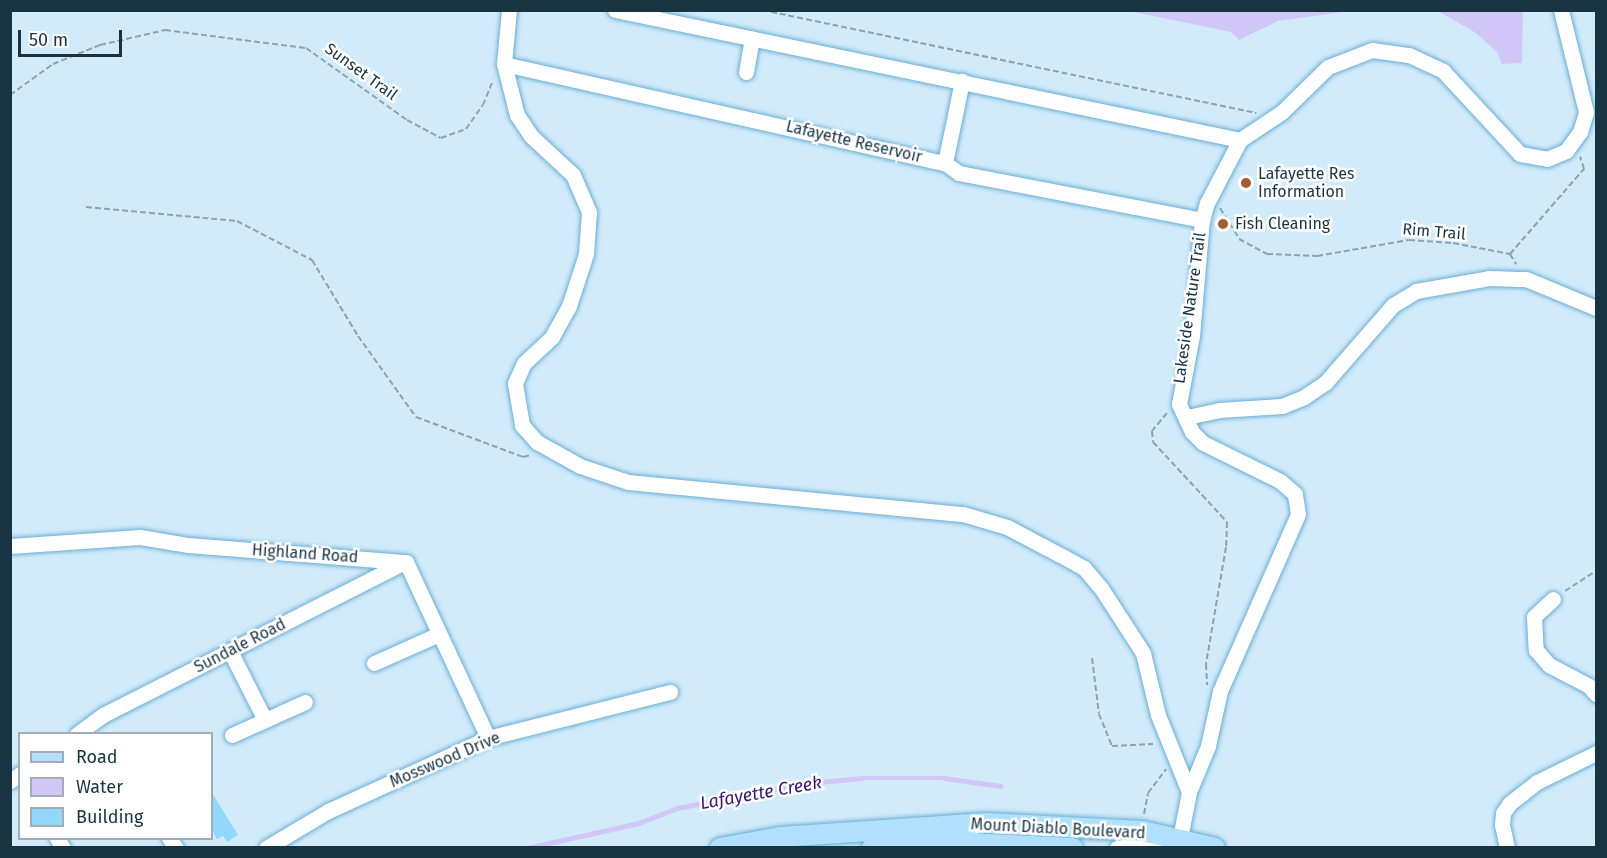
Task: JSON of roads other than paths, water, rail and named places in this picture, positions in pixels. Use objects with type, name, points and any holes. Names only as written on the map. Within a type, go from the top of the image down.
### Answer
[{"type":"main road","name":"Mount Diablo Boulevard","points":[[720,848],[780,837],[987,823],[1143,831],[1215,848]]},
{"type":"main road","name":"Mount Diablo Boulevard","points":[[872,848],[946,842],[1072,848]]},
{"type":"street","points":[[509,10],[500,69],[518,115],[531,136],[573,175],[589,212],[586,254],[569,306],[552,337],[524,363],[515,383],[522,425],[554,451],[580,466],[628,482],[963,514],[1008,527],[1084,568],[1101,588],[1143,653],[1168,743],[1189,792]]},
{"type":"street","points":[[615,10],[1240,140]]},
{"type":"street","points":[[1117,848],[1187,843],[1189,792],[1208,746],[1220,691],[1298,514],[1295,494],[1280,480],[1203,443],[1192,432],[1183,411],[1209,219],[1240,140],[1276,117],[1328,67],[1351,55],[1394,51],[1443,71],[1520,154],[1548,159],[1574,143],[1584,123],[1585,106],[1565,42],[1561,10]]},
{"type":"street","points":[[746,72],[752,39]]},
{"type":"street","name":"Lafayette Reservoir","points":[[500,69],[945,163],[959,173],[1209,219]]},
{"type":"street","points":[[945,163],[962,81]]},
{"type":"street","points":[[1183,411],[1282,406],[1304,397],[1325,383],[1393,305],[1416,291],[1479,279],[1526,279],[1596,308]]},
{"type":"street","name":"Highland Road","points":[[10,546],[140,537],[188,545],[405,562]]},
{"type":"street","points":[[405,562],[488,738]]},
{"type":"street","name":"Sundale Road","points":[[96,728],[230,651],[405,562]]},
{"type":"street","points":[[1553,599],[1534,617],[1536,651],[1549,665],[1589,686],[1596,694]]},
{"type":"street","points":[[374,663],[439,634]]},
{"type":"street","points":[[230,651],[265,720]]},
{"type":"street","name":"Mosswood Drive","points":[[266,848],[328,811],[488,738],[670,692]]},
{"type":"street","points":[[232,735],[304,702]]},
{"type":"street","points":[[1507,848],[1502,825],[1503,813],[1510,803],[1537,782],[1596,753]]},
{"type":"water","points":[[1129,11],[1350,11],[1278,21],[1239,40],[1231,32]]},
{"type":"water","points":[[1438,11],[1523,11],[1522,63],[1502,64],[1497,52],[1476,33]]},
{"type":"waterway","name":"Lafayette Creek","points":[[527,848],[639,823],[677,808],[809,783],[862,778],[944,778],[1000,786]]},
{"type":"place","name":"Lafayette Res Information","points":[[1246,183]]},
{"type":"place","name":"Fish Cleaning","points":[[1223,224]]}]
